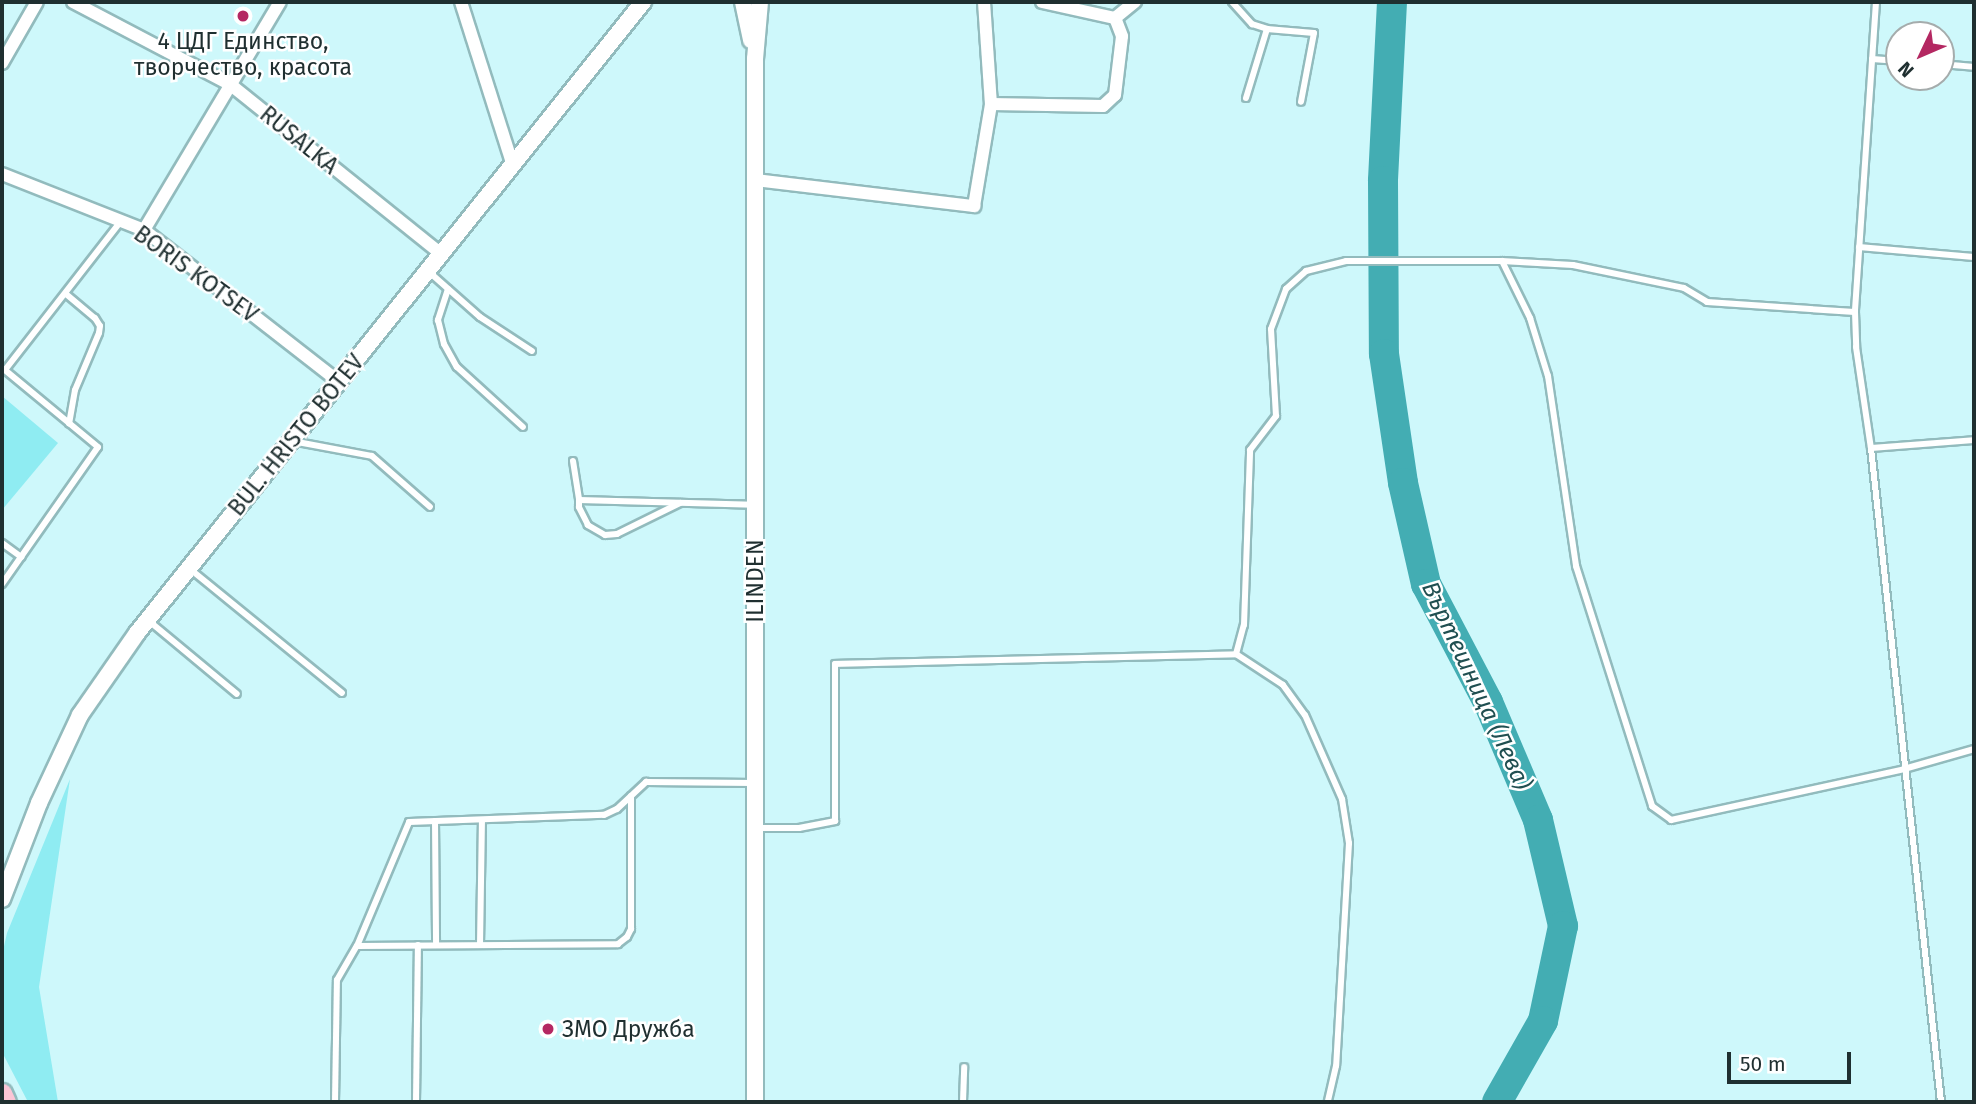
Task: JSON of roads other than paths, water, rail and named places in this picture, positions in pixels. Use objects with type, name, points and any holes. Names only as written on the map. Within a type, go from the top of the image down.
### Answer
[{"type":"main road","points":[[2,1093],[6,1102]]},
{"type":"street","points":[[2,63],[37,2]]},
{"type":"street","name":"RUSALKA","points":[[73,2],[231,85],[441,254]]},
{"type":"street","points":[[144,230],[280,2]]},
{"type":"street","points":[[461,2],[513,166]]},
{"type":"street","name":"BUL. HRISTO BOTEV","points":[[2,900],[39,803],[80,715],[189,568],[643,2]]},
{"type":"street","name":"ILINDEN","points":[[743,2],[755,59]]},
{"type":"street","name":"ILINDEN","points":[[755,1102],[755,59],[760,2]]},
{"type":"street","points":[[755,180],[974,206],[991,104],[984,2]]},
{"type":"street","points":[[1042,2],[1115,18]]},
{"type":"street","points":[[1115,18],[1135,2]]},
{"type":"street","points":[[991,104],[1103,106],[1115,95],[1122,36],[1115,18]]},
{"type":"street","name":"BORIS KOTSEV","points":[[2,174],[144,230],[339,382]]},
{"type":"lane","points":[[1233,2],[1252,24],[1267,29],[1314,33],[1301,102]]},
{"type":"lane","points":[[1876,2],[1855,312],[1941,1102]]},
{"type":"lane","points":[[1246,98],[1267,29]]},
{"type":"lane","points":[[1872,59],[1885,60]]},
{"type":"lane","points":[[1955,65],[1974,67]]},
{"type":"lane","points":[[2,584],[98,447],[5,370],[121,221]]},
{"type":"lane","points":[[1859,247],[1974,257]]},
{"type":"lane","points":[[1236,654],[1244,625],[1250,450],[1276,416],[1271,329],[1286,289],[1306,271],[1346,261],[1502,261],[1573,265],[1684,288],[1707,302],[1855,312]]},
{"type":"lane","points":[[1502,261],[1530,318],[1548,376],[1576,566],[1652,806],[1671,820],[1904,769],[1974,749]]},
{"type":"lane","points":[[428,271],[480,317],[532,351]]},
{"type":"lane","points":[[448,289],[438,320],[444,344],[457,367],[523,426]]},
{"type":"lane","points":[[66,294],[95,318],[100,326],[75,390],[69,423]]},
{"type":"lane","points":[[1871,448],[1974,440]]},
{"type":"lane","points":[[292,441],[372,456],[430,507]]},
{"type":"lane","points":[[573,461],[581,516],[587,525],[605,535],[617,534],[680,503]]},
{"type":"lane","points":[[579,500],[755,505]]},
{"type":"lane","points":[[2,543],[21,557]]},
{"type":"lane","points":[[189,568],[342,693]]},
{"type":"lane","points":[[148,620],[237,694]]},
{"type":"lane","points":[[755,828],[799,828],[835,821],[835,664],[1236,654],[1283,685],[1306,715],[1342,799],[1349,843],[1336,1066],[1328,1102]]},
{"type":"lane","points":[[335,1102],[337,981],[357,946],[409,822],[604,815],[646,782],[657,780],[755,783]]},
{"type":"lane","points":[[357,946],[618,944],[627,937],[631,929],[631,796]]},
{"type":"lane","points":[[480,945],[482,820]]},
{"type":"lane","points":[[435,821],[436,945]]},
{"type":"lane","points":[[416,1102],[418,946]]},
{"type":"lane","points":[[963,1102],[964,1067]]},
{"type":"waterway","name":"Въртешница (Лева)","points":[[1392,2],[1383,181],[1384,354],[1403,483],[1426,584],[1488,702],[1538,820],[1563,926],[1543,1021],[1497,1102]]},
{"type":"place","name":"4 ЦДГ Единство, творчество, красота","points":[[243,16]]},
{"type":"place","name":"ЗМО Дружба","points":[[548,1029]]}]
